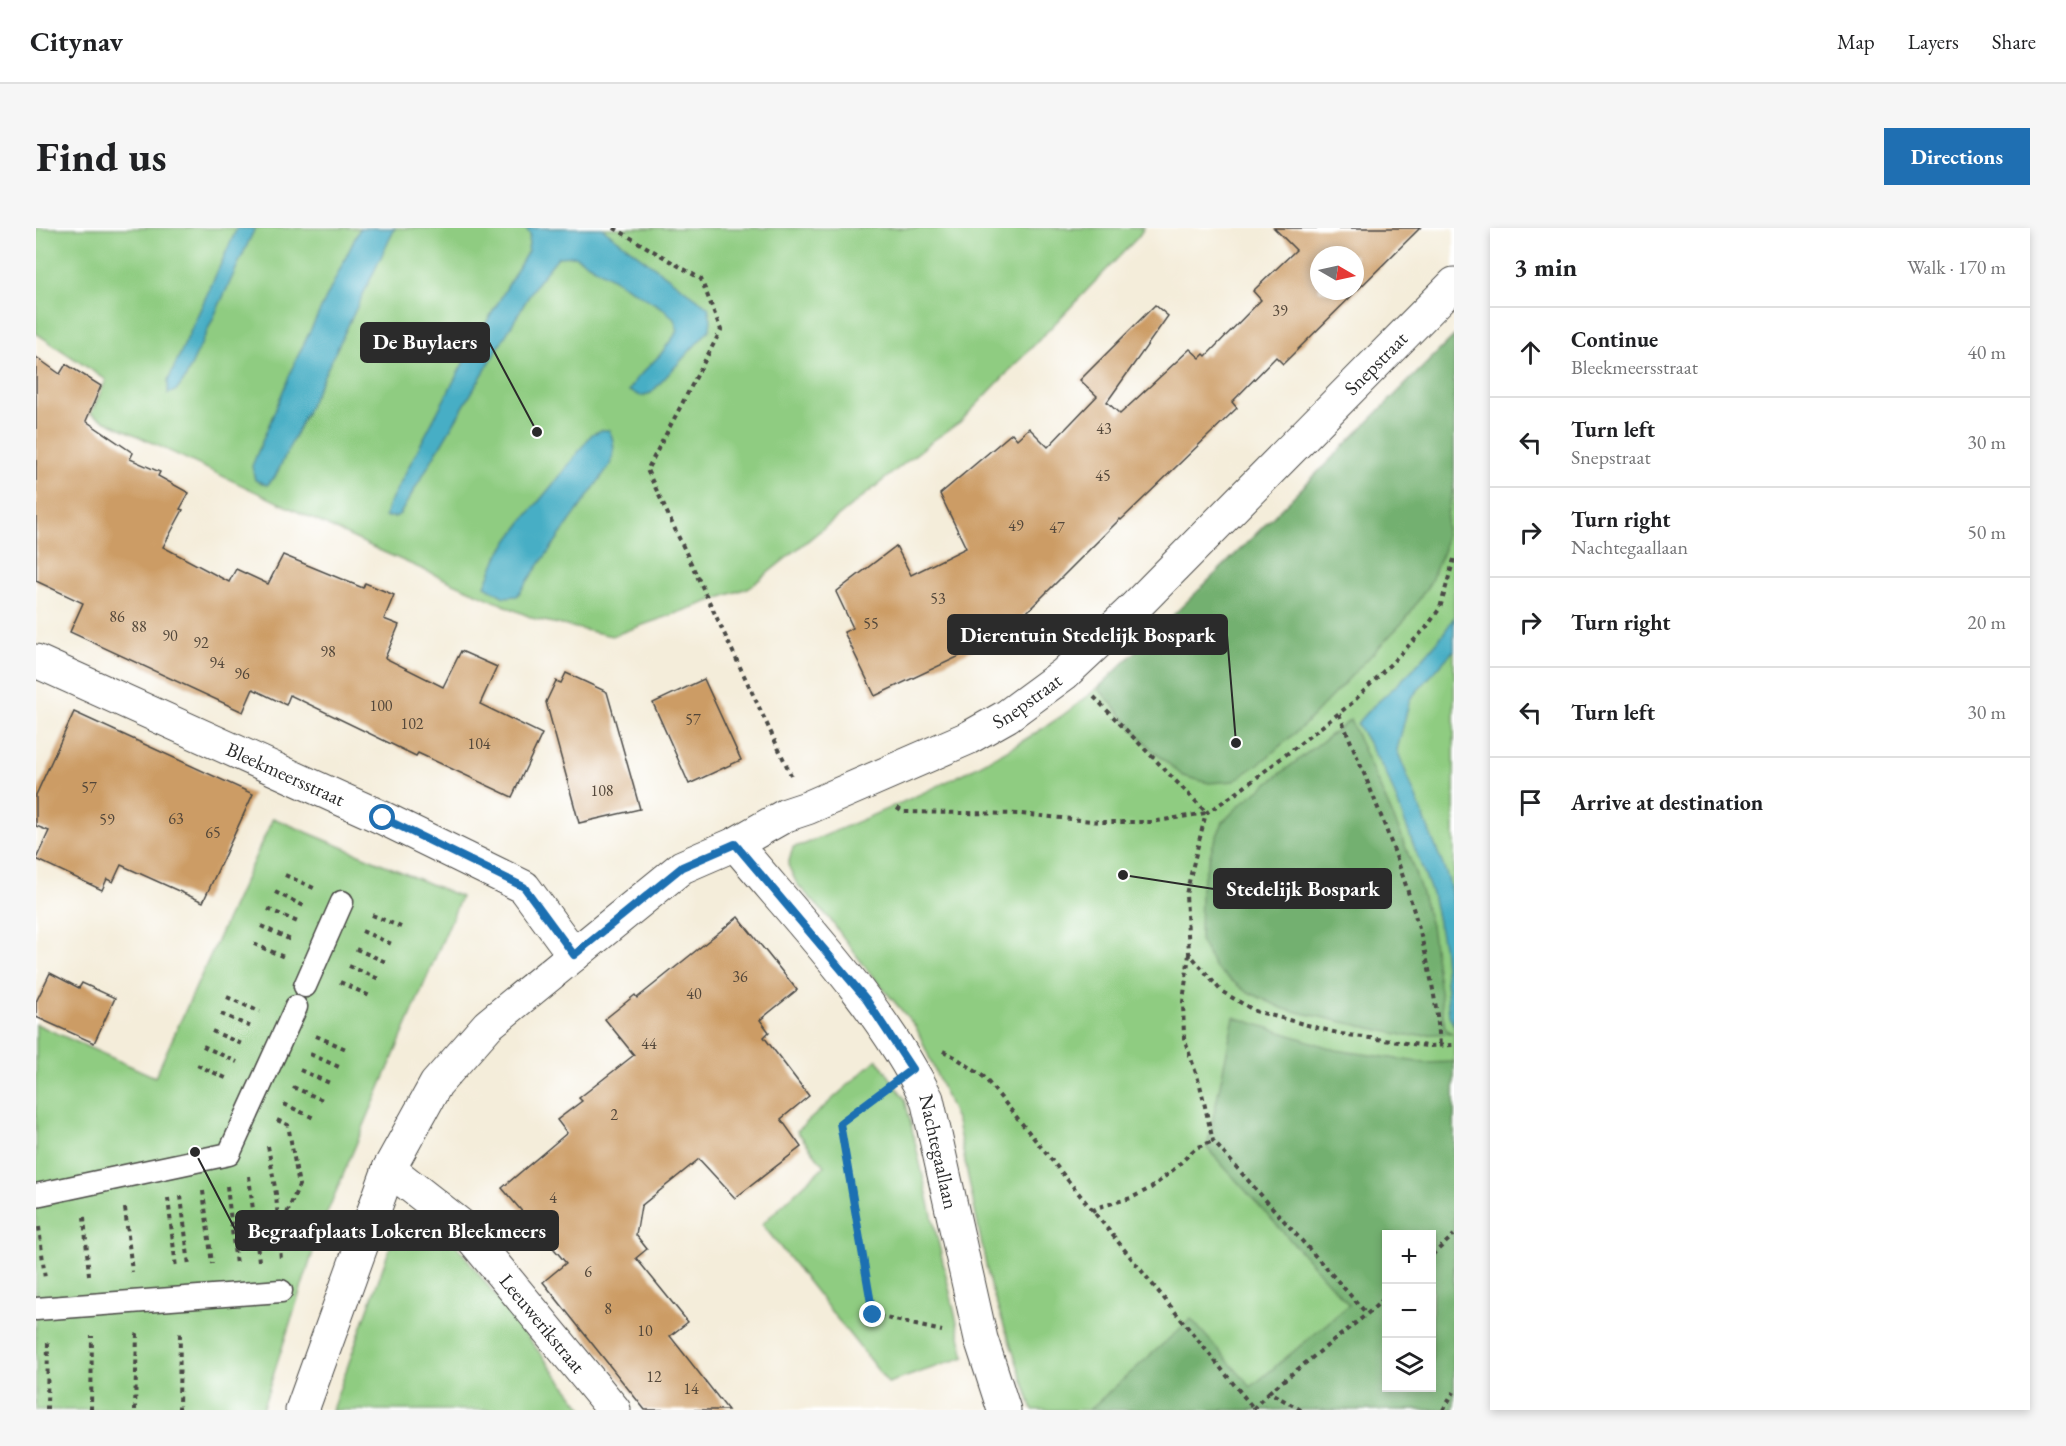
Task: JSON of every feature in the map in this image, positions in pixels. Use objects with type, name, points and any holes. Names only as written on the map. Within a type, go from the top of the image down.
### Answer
[{"type":"street","name":"Snepstraat","points":[[574,955],[682,867],[735,844],[786,815],[968,738],[1007,716],[1064,674],[1129,613],[1454,284]]},
{"type":"street","name":"Bleekmeersstraat","points":[[36,661],[383,818],[524,887],[574,955]]},
{"type":"street","name":"Nachtegaallaan","points":[[735,844],[866,999],[912,1069],[927,1099],[981,1339],[1004,1410]]},
{"type":"street","points":[[302,1410],[389,1169],[436,1084],[488,1025],[574,955]]},
{"type":"street","name":"Leeuwerikstraat","points":[[389,1169],[463,1227],[614,1410]]},
{"type":"lane","points":[[36,1195],[229,1154],[238,1135],[255,1110],[296,1007],[289,1002],[289,991],[294,986],[304,986],[342,902]]},
{"type":"lane","points":[[36,1309],[260,1292]]},
{"type":"path","points":[[614,228],[701,279],[721,330],[647,470],[807,808]]},
{"type":"path","points":[[863,784],[903,812],[1021,814],[1101,822],[1142,822],[1206,813],[1238,792],[1352,704],[1426,628],[1440,608],[1454,559]]},
{"type":"path","points":[[1448,582],[1454,582]]},
{"type":"path","points":[[1064,674],[1091,694],[1206,813]]},
{"type":"path","points":[[1339,714],[1385,827],[1409,896],[1429,973],[1440,1046]]},
{"type":"path","points":[[1206,813],[1186,894],[1189,953],[1183,1002],[1184,1038],[1200,1085],[1213,1141],[1367,1314]]},
{"type":"path","points":[[1189,953],[1221,991],[1255,1011],[1341,1034],[1427,1046],[1454,1045]]},
{"type":"path","points":[[893,1040],[925,1043],[955,1057],[984,1077],[1253,1409],[1269,1392],[1382,1301]]},
{"type":"path","points":[[912,1069],[840,1123],[873,1315],[981,1339]]},
{"type":"path","points":[[255,1110],[276,1194],[280,1230]]},
{"type":"path","points":[[255,1110],[288,1125],[299,1185],[280,1230],[260,1292]]},
{"type":"path","points":[[238,1135],[250,1183],[259,1253],[260,1292]]},
{"type":"path","points":[[1092,1211],[1131,1198],[1151,1188],[1196,1148],[1213,1141]]},
{"type":"path","points":[[222,1155],[234,1243],[260,1292]]},
{"type":"path","points":[[197,1161],[208,1221],[214,1296]]},
{"type":"path","points":[[174,1166],[187,1237],[191,1298]]},
{"type":"path","points":[[1436,1251],[1454,1235]]},
{"type":"path","points":[[1269,1392],[1301,1410]]},
{"type":"path","points":[[1443,1410],[1454,1392]]},
{"type":"green space","points":[[36,228],[1144,228],[1138,237],[960,422],[931,442],[750,587],[612,636],[535,619],[381,551],[91,414],[106,380],[36,333]]},
{"type":"green space","points":[[1454,336],[1454,1410],[1033,1410],[990,1285],[957,1122],[916,1027],[868,971],[829,918],[797,884],[788,865],[793,847],[805,844],[928,791],[1017,745],[1068,711],[1132,658]]},
{"type":"green space","points":[[1454,336],[1454,483],[1447,515],[1444,549],[1430,583],[1406,619],[1303,726],[1264,760],[1234,781],[1209,783],[1183,776],[1152,750],[1098,688]]},
{"type":"green space","points":[[1350,720],[1402,837],[1420,887],[1431,926],[1445,1028],[1451,1033],[1407,1036],[1284,1009],[1244,990],[1215,968],[1200,940],[1201,887],[1213,845],[1223,822],[1242,803]]},
{"type":"green space","points":[[273,818],[461,897],[321,1227],[262,1410],[36,1410],[36,1024],[155,1077]]},
{"type":"green space","points":[[1234,1017],[1336,1050],[1425,1063],[1454,1062],[1454,1410],[1089,1410],[1191,1319],[1251,1387],[1349,1305],[1207,1148]]},
{"type":"green space","points":[[877,1059],[905,1099],[965,1357],[888,1383],[762,1224],[824,1166],[797,1131]]},
{"type":"green space","points":[[398,1225],[441,1225],[584,1410],[332,1410]]},
{"type":"water","points":[[237,228],[255,228],[185,379],[177,390],[168,394],[168,381]]},
{"type":"water","points":[[360,228],[395,228],[275,477],[267,485],[255,480],[252,466],[295,362]]},
{"type":"water","points":[[525,228],[602,228],[708,307],[711,319],[710,329],[651,393],[641,396],[629,391],[636,379],[660,355],[678,331],[674,319],[664,309],[575,256],[558,257],[536,284],[400,514],[395,517],[385,517],[388,506],[468,354],[528,251],[530,234]]},
{"type":"water","points":[[609,430],[613,443],[610,465],[517,596],[504,597],[485,586],[498,555],[525,518],[592,434]]},
{"type":"water","points":[[1454,617],[1454,650],[1410,699],[1397,750],[1448,878],[1454,905],[1454,1026],[1449,1015],[1443,945],[1432,894],[1387,775],[1357,724],[1368,710],[1425,656]]},
{"type":"building","points":[[1274,228],[1420,228],[1364,284],[1364,246],[1310,246],[1310,300],[1347,300],[1283,364],[1276,357],[1232,402],[1237,408],[1120,519],[1013,626],[1015,630],[875,696],[844,632],[853,628],[836,592],[896,546],[911,575],[966,548],[940,494],[1012,433],[1017,439],[1029,428],[1048,447],[1097,396],[1080,380],[1155,305],[1168,316],[1107,402],[1120,414],[1190,349],[1200,358],[1204,354],[1206,356],[1261,300],[1253,291],[1296,250]]},
{"type":"building","points":[[36,357],[60,374],[66,364],[101,386],[86,421],[133,453],[130,459],[160,472],[158,476],[189,493],[180,509],[183,510],[163,547],[229,582],[236,569],[268,584],[283,555],[363,588],[365,583],[394,595],[384,619],[399,625],[385,658],[443,687],[461,651],[497,667],[480,704],[542,734],[512,797],[418,753],[416,756],[290,695],[286,705],[253,689],[243,712],[70,632],[83,603],[36,581]]},
{"type":"building","points":[[566,673],[607,692],[640,809],[579,823],[546,702],[556,681],[561,683]]},
{"type":"building","points":[[704,679],[741,760],[689,784],[653,703]]},
{"type":"building","points":[[74,712],[253,794],[203,902],[121,865],[113,882],[107,879],[102,890],[36,859],[49,831],[36,826],[36,795]]},
{"type":"building","points":[[738,917],[797,990],[760,1020],[769,1032],[764,1037],[809,1096],[781,1119],[801,1147],[735,1198],[699,1159],[641,1206],[636,1235],[647,1249],[636,1258],[688,1322],[670,1336],[728,1410],[645,1410],[543,1282],[566,1263],[502,1188],[567,1133],[557,1120],[582,1101],[579,1098],[634,1055],[605,1019],[635,995],[637,998]]},
{"type":"building","points":[[50,973],[79,988],[82,983],[115,998],[94,1043],[36,1017],[36,1002]]},
{"type":"place","name":"De Buylaers","points":[[537,432]]},
{"type":"place","name":"Dierentuin Stedelijk Bospark","points":[[1236,743]]},
{"type":"place","name":"Stedelijk Bospark","points":[[1123,875]]},
{"type":"place","name":"Begraafplaats Lokeren Bleekmeers","points":[[195,1152]]},
{"type":"route","points":[[383,818],[524,887],[574,955],[682,867],[735,844],[866,999],[912,1069],[840,1123],[873,1315]]}]
